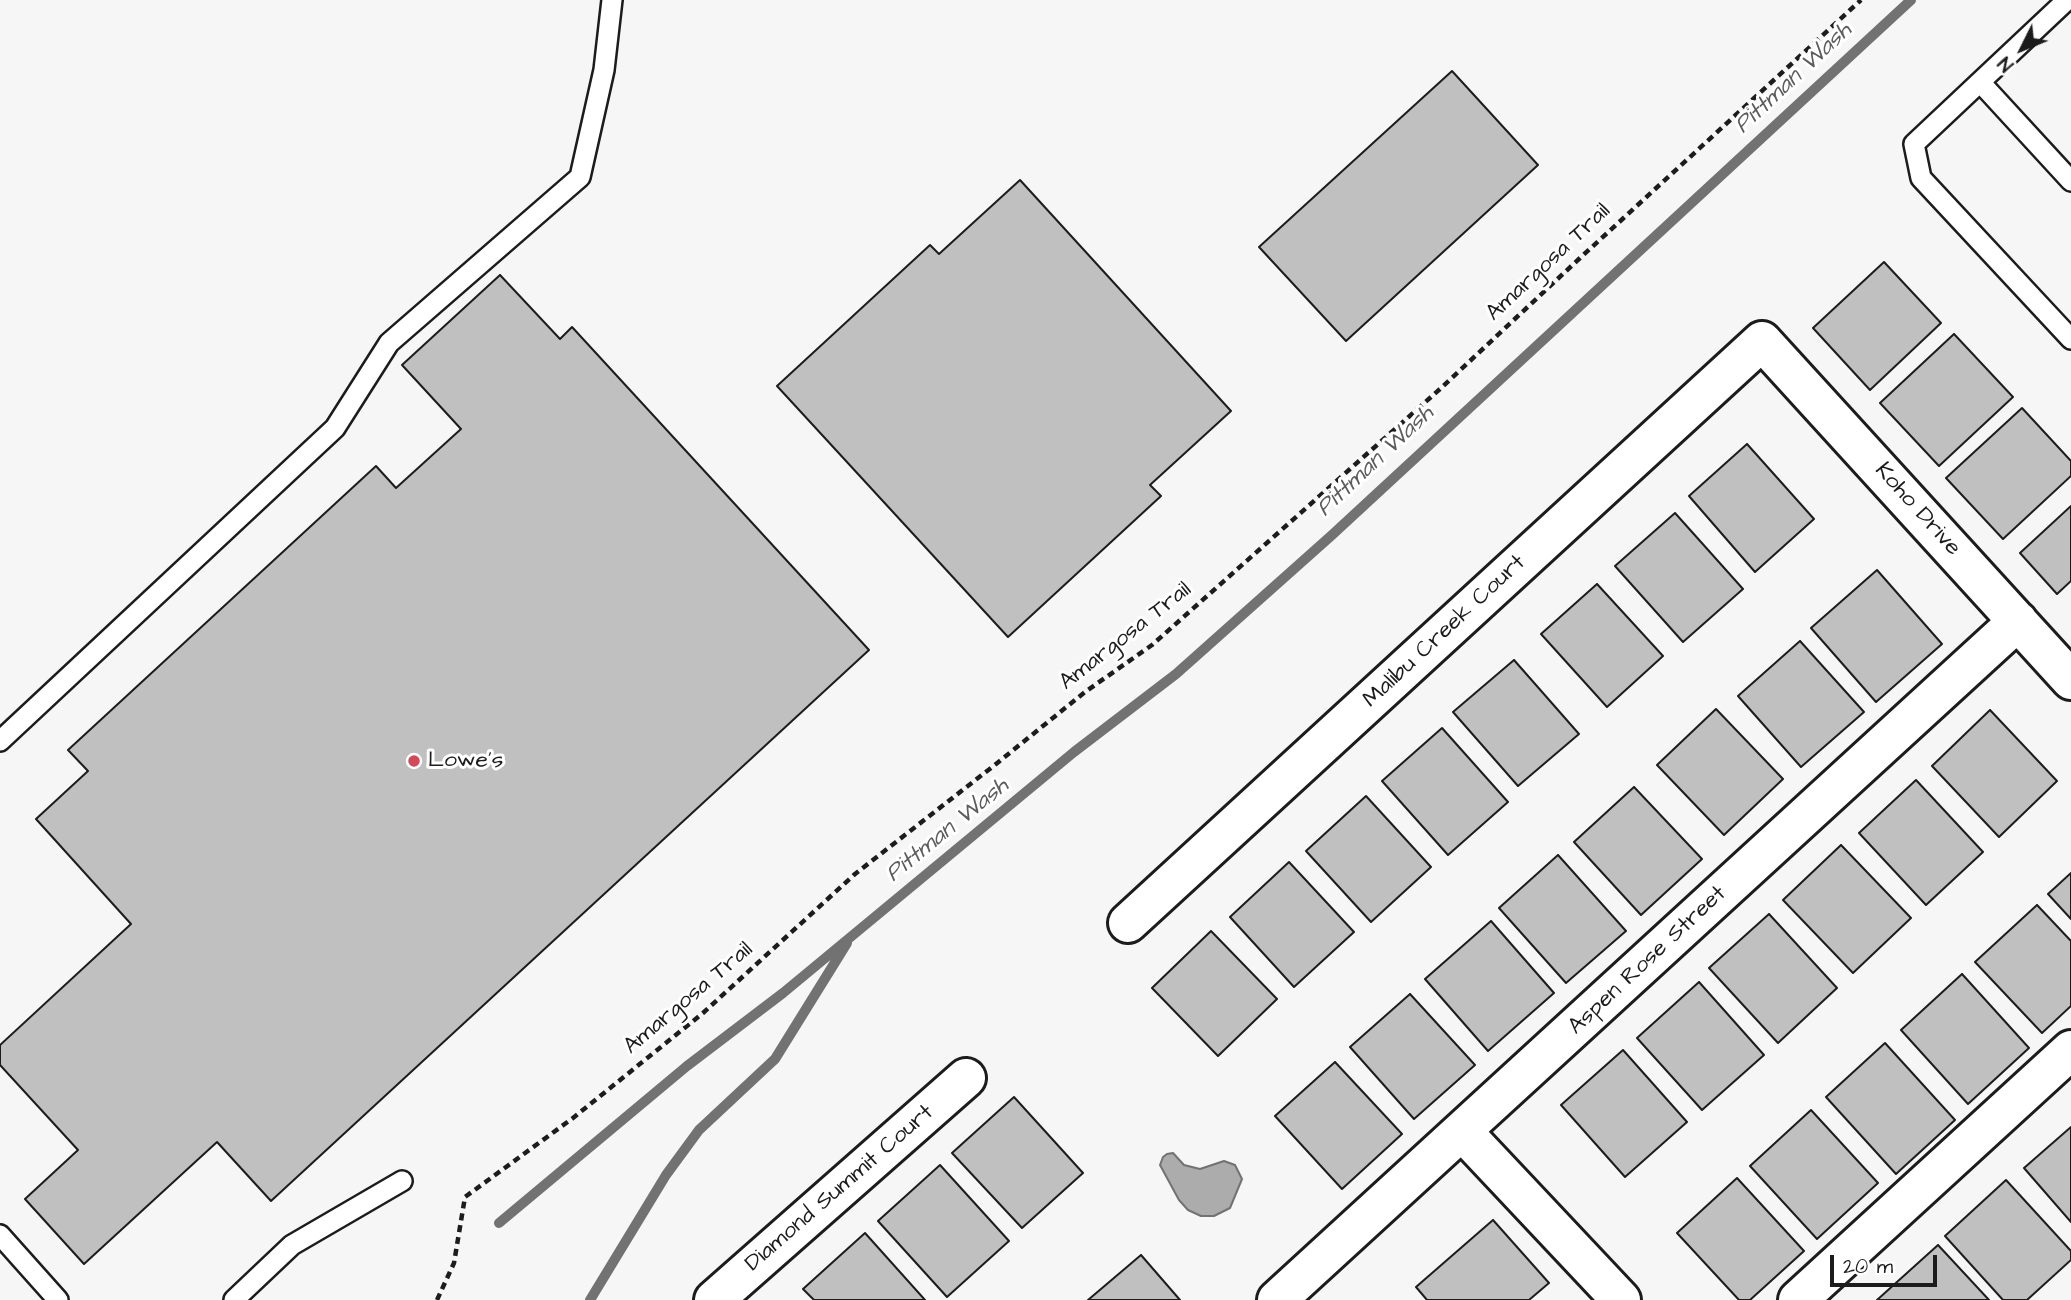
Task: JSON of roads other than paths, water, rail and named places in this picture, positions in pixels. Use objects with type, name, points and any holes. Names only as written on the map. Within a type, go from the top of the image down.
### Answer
[{"type":"street","name":"Koho Drive","points":[[1762,341],[2071,680]]},
{"type":"street","name":"Malibu Creek Court","points":[[1128,923],[1762,341]]},
{"type":"street","name":"Aspen Rose Street","points":[[1296,1294],[1462,1131],[2018,621]]},
{"type":"street","points":[[1798,1300],[2071,1050]]},
{"type":"street","name":"Diamond Summit Court","points":[[714,1300],[966,1078]]},
{"type":"street","points":[[1462,1131],[1621,1300]]},
{"type":"lane","points":[[0,741],[335,428],[389,343],[580,177],[604,70],[612,0]]},
{"type":"lane","points":[[2067,0],[1914,144],[1921,178],[2071,339]]},
{"type":"lane","points":[[1980,82],[2071,181]]},
{"type":"lane","points":[[234,1300],[292,1245],[402,1181]]},
{"type":"lane","points":[[0,1235],[58,1300]]},
{"type":"waterway","name":"Pittman Wash","points":[[499,1223],[687,1066],[783,993],[1074,752],[1176,674],[1332,535],[1911,0]]},
{"type":"waterway","name":"Pittman Wash","points":[[590,1300],[666,1175],[699,1130],[775,1059],[847,943]]},
{"type":"place","name":"Lowe's","points":[[414,761]]}]
